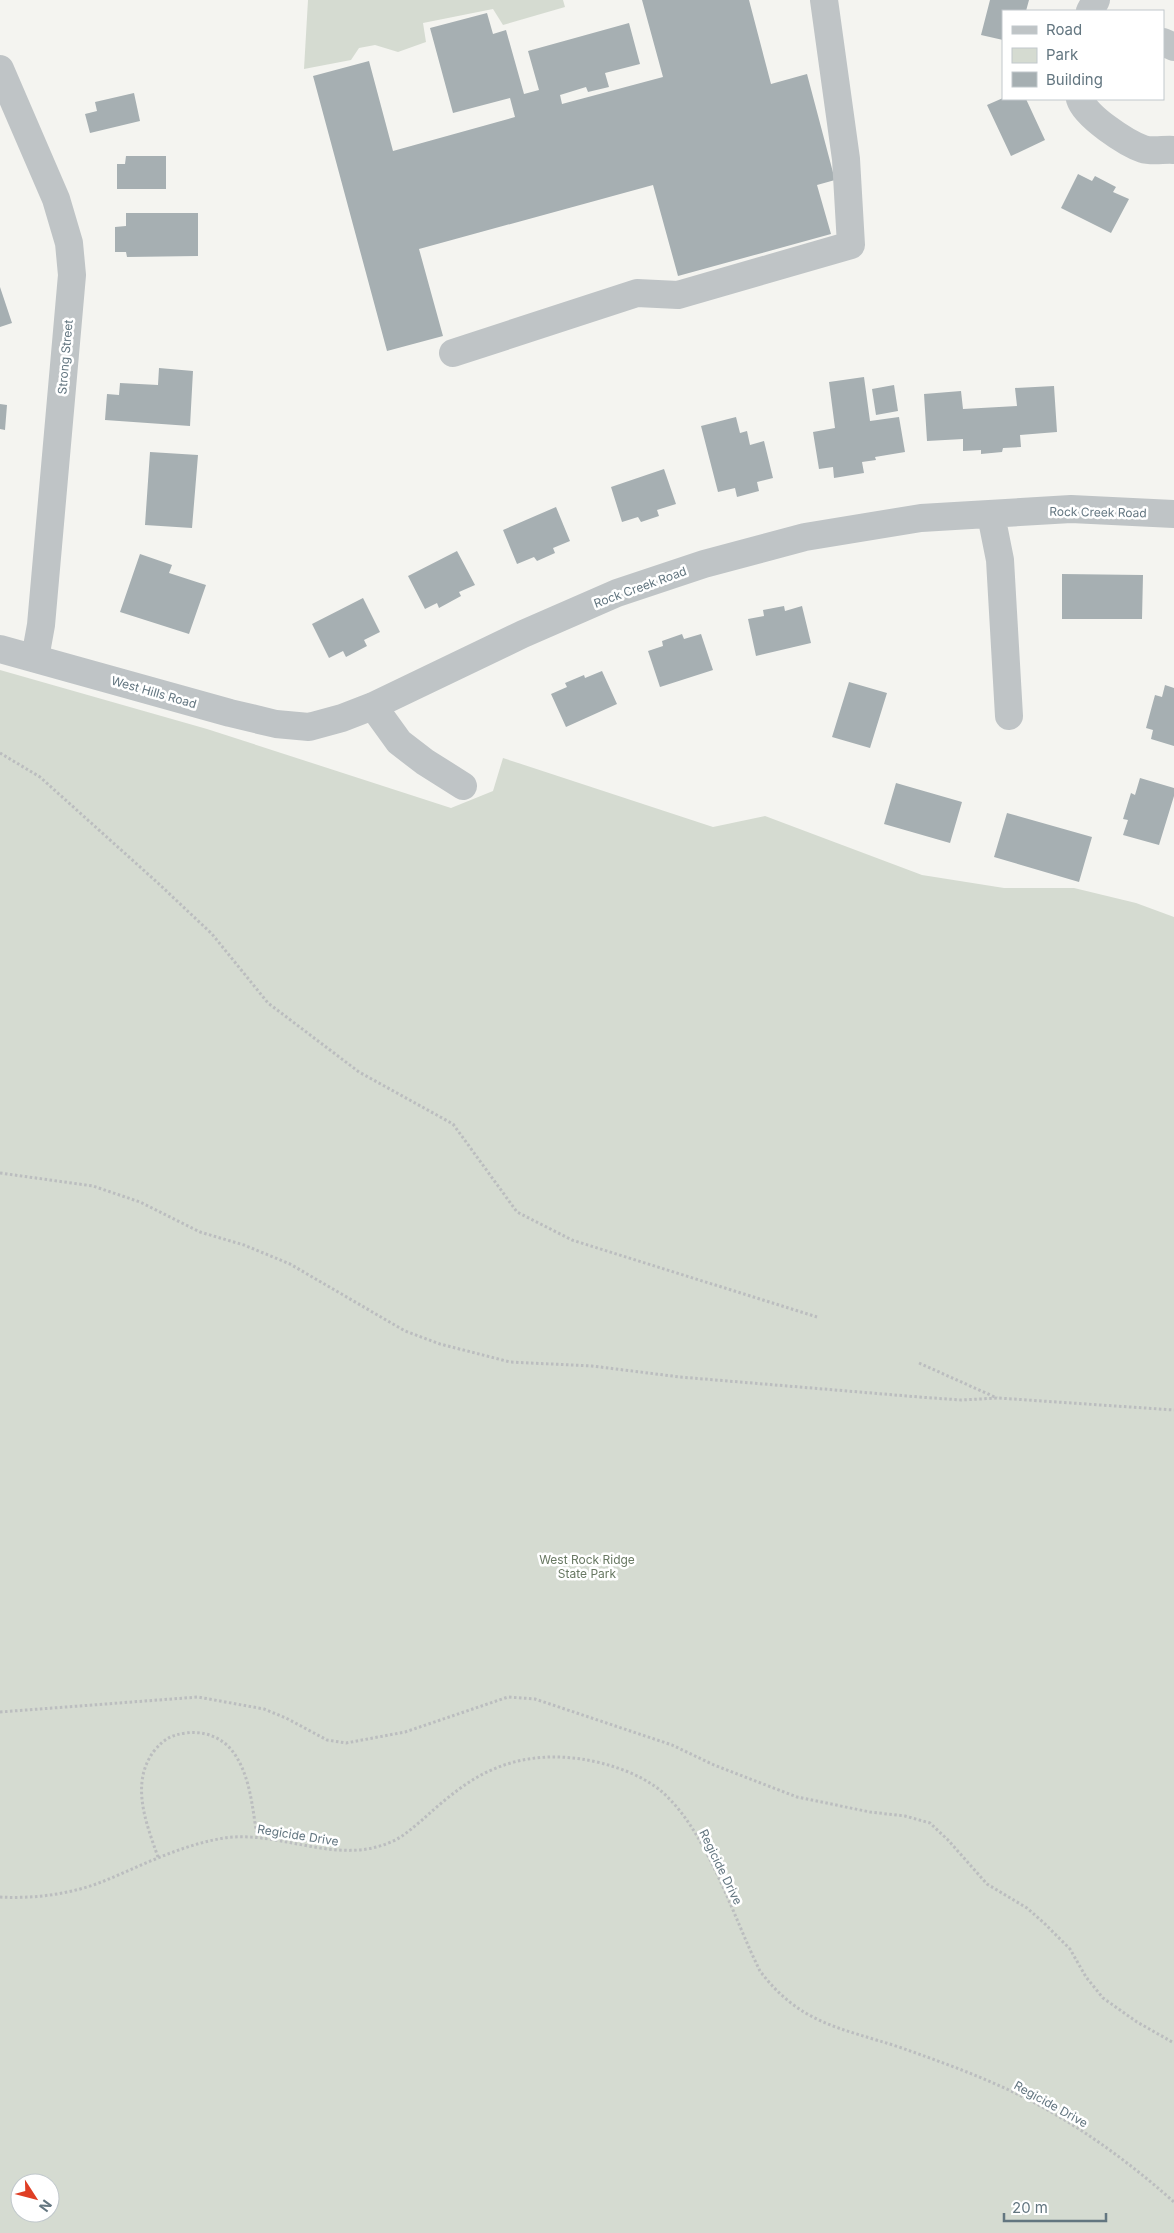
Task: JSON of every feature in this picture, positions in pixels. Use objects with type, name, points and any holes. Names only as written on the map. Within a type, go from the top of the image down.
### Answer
[{"type":"street","points":[[453,353],[637,293],[678,295],[850,245],[846,159],[824,0]]},
{"type":"street","name":"Strong Street","points":[[0,69],[56,199],[69,243],[72,275],[41,625],[35,658]]},
{"type":"street","points":[[1080,100],[1082,105],[1108,129],[1144,149],[1174,150]]},
{"type":"street","name":"Rock Creek Road","points":[[309,727],[342,718],[373,706],[446,673],[524,634],[616,593],[704,564],[805,537],[921,518],[1071,509],[1174,514]]},
{"type":"street","points":[[991,514],[1000,560],[1009,716]]},
{"type":"street","name":"West Hills Road","points":[[0,649],[230,713],[276,724],[309,727]]},
{"type":"street","points":[[373,706],[399,742],[463,786]]},
{"type":"path","points":[[0,753],[40,777],[159,884],[212,934],[268,1003],[359,1072],[453,1124],[517,1212],[572,1240],[816,1317]]},
{"type":"path","points":[[0,1172],[93,1186],[140,1202],[200,1232],[244,1245],[290,1264],[405,1331],[480,1356],[510,1362],[592,1366],[680,1378],[810,1389],[961,1400],[998,1398],[1174,1410]]},
{"type":"path","points":[[918,1363],[998,1398]]},
{"type":"path","points":[[0,1712],[198,1697],[264,1709],[286,1718],[327,1740],[346,1743],[405,1732],[508,1697],[534,1700],[672,1744],[714,1766],[798,1797],[870,1812],[905,1816],[930,1823],[948,1840],[987,1884],[1027,1908],[1070,1949],[1086,1976],[1103,1998],[1137,2022],[1174,2042]]},
{"type":"path","points":[[158,1857],[146,1824],[141,1796],[143,1775],[149,1759],[160,1744],[172,1734],[208,1733],[228,1746],[247,1778],[257,1836]]},
{"type":"path","name":"Regicide Drive","points":[[0,1897],[48,1895],[77,1889],[102,1882],[158,1857],[223,1838],[257,1836],[316,1848],[345,1852],[358,1851],[391,1842],[405,1835],[461,1788],[484,1774],[527,1759],[553,1756],[590,1760],[628,1772],[660,1790],[685,1819],[697,1836],[760,1971],[771,1986],[791,2004],[816,2020],[945,2063],[993,2082],[1043,2107],[1095,2138],[1174,2202]]},
{"type":"green space","points":[[308,0],[563,0],[565,7],[503,25],[493,9],[423,23],[426,42],[398,52],[375,45],[359,48],[351,60],[304,69]]},
{"type":"green space","name":"West Rock Ridge State Park","points":[[0,670],[207,729],[451,808],[493,791],[503,758],[713,827],[765,816],[922,875],[1004,888],[1074,888],[1136,903],[1174,917],[1174,2233],[0,2233]]},
{"type":"building","points":[[642,0],[749,0],[771,84],[807,74],[835,180],[817,185],[831,234],[678,276],[653,185],[419,249],[443,336],[387,351],[313,76],[369,61],[393,151],[515,117],[510,98],[453,113],[430,28],[487,13],[493,34],[506,30],[524,94],[539,90],[528,51],[629,23],[640,64],[605,73],[609,87],[588,92],[586,87],[560,95],[562,104],[663,77]]},
{"type":"building","points":[[990,0],[1029,0],[1026,10],[1002,10],[1002,40],[981,35]]},
{"type":"building","points":[[134,93],[140,121],[90,133],[85,114],[97,111],[95,102]]},
{"type":"building","points":[[1002,98],[1002,100],[1026,100],[1045,140],[1011,156],[987,105]]},
{"type":"building","points":[[126,156],[166,156],[166,189],[117,189],[117,164],[125,164]]},
{"type":"building","points":[[1078,174],[1092,181],[1095,176],[1116,187],[1113,192],[1129,199],[1111,233],[1061,208]]},
{"type":"building","points":[[126,213],[198,213],[198,256],[127,257],[126,252],[115,252],[115,227],[126,226]]},
{"type":"building","points":[[0,287],[12,323],[0,327]]},
{"type":"building","points":[[159,368],[193,371],[190,426],[105,420],[107,394],[119,395],[120,383],[158,385]]},
{"type":"building","points":[[864,377],[870,421],[899,417],[905,452],[875,457],[876,460],[862,462],[864,473],[834,478],[833,467],[819,469],[813,432],[835,428],[829,382]]},
{"type":"building","points":[[894,385],[898,411],[876,415],[872,389]]},
{"type":"building","points":[[1054,386],[1057,432],[1020,435],[1021,447],[1003,448],[1002,452],[981,454],[981,450],[963,451],[963,439],[927,441],[924,394],[961,391],[963,409],[1017,406],[1015,388]]},
{"type":"building","points":[[0,404],[7,405],[5,430],[0,429]]},
{"type":"building","points":[[736,417],[740,433],[747,431],[750,445],[764,441],[773,478],[757,482],[759,491],[737,497],[735,488],[718,492],[701,426]]},
{"type":"building","points":[[150,452],[198,455],[192,528],[145,525]]},
{"type":"building","points":[[664,469],[676,504],[657,510],[659,516],[641,522],[638,517],[622,522],[611,487]]},
{"type":"building","points":[[556,507],[570,541],[553,548],[555,553],[537,561],[534,557],[517,564],[503,530]]},
{"type":"building","points":[[457,551],[475,585],[459,592],[461,596],[439,608],[437,603],[425,609],[408,576]]},
{"type":"building","points":[[140,554],[172,565],[169,573],[206,585],[189,634],[120,612]]},
{"type":"building","points":[[1062,574],[1143,575],[1142,619],[1062,619]]},
{"type":"building","points":[[363,598],[380,632],[364,640],[367,646],[346,657],[343,651],[329,658],[312,624]]},
{"type":"building","points":[[784,606],[785,611],[802,606],[811,643],[756,656],[748,619],[764,616],[763,610]]},
{"type":"building","points":[[682,634],[684,639],[701,634],[713,670],[660,687],[648,651],[663,646],[662,641]]},
{"type":"building","points":[[602,671],[617,704],[566,727],[551,694],[567,687],[565,683],[584,675],[585,678]]},
{"type":"building","points":[[849,682],[887,693],[870,748],[832,737]]},
{"type":"building","points":[[1165,685],[1174,688],[1174,746],[1151,739],[1153,730],[1146,728],[1155,695],[1162,697]]},
{"type":"building","points":[[1140,778],[1174,788],[1174,796],[1159,845],[1123,835],[1128,820],[1123,819],[1131,793],[1135,795]]},
{"type":"building","points":[[896,783],[962,802],[950,843],[884,824]]},
{"type":"building","points":[[1007,813],[1092,837],[1079,882],[994,857]]}]
